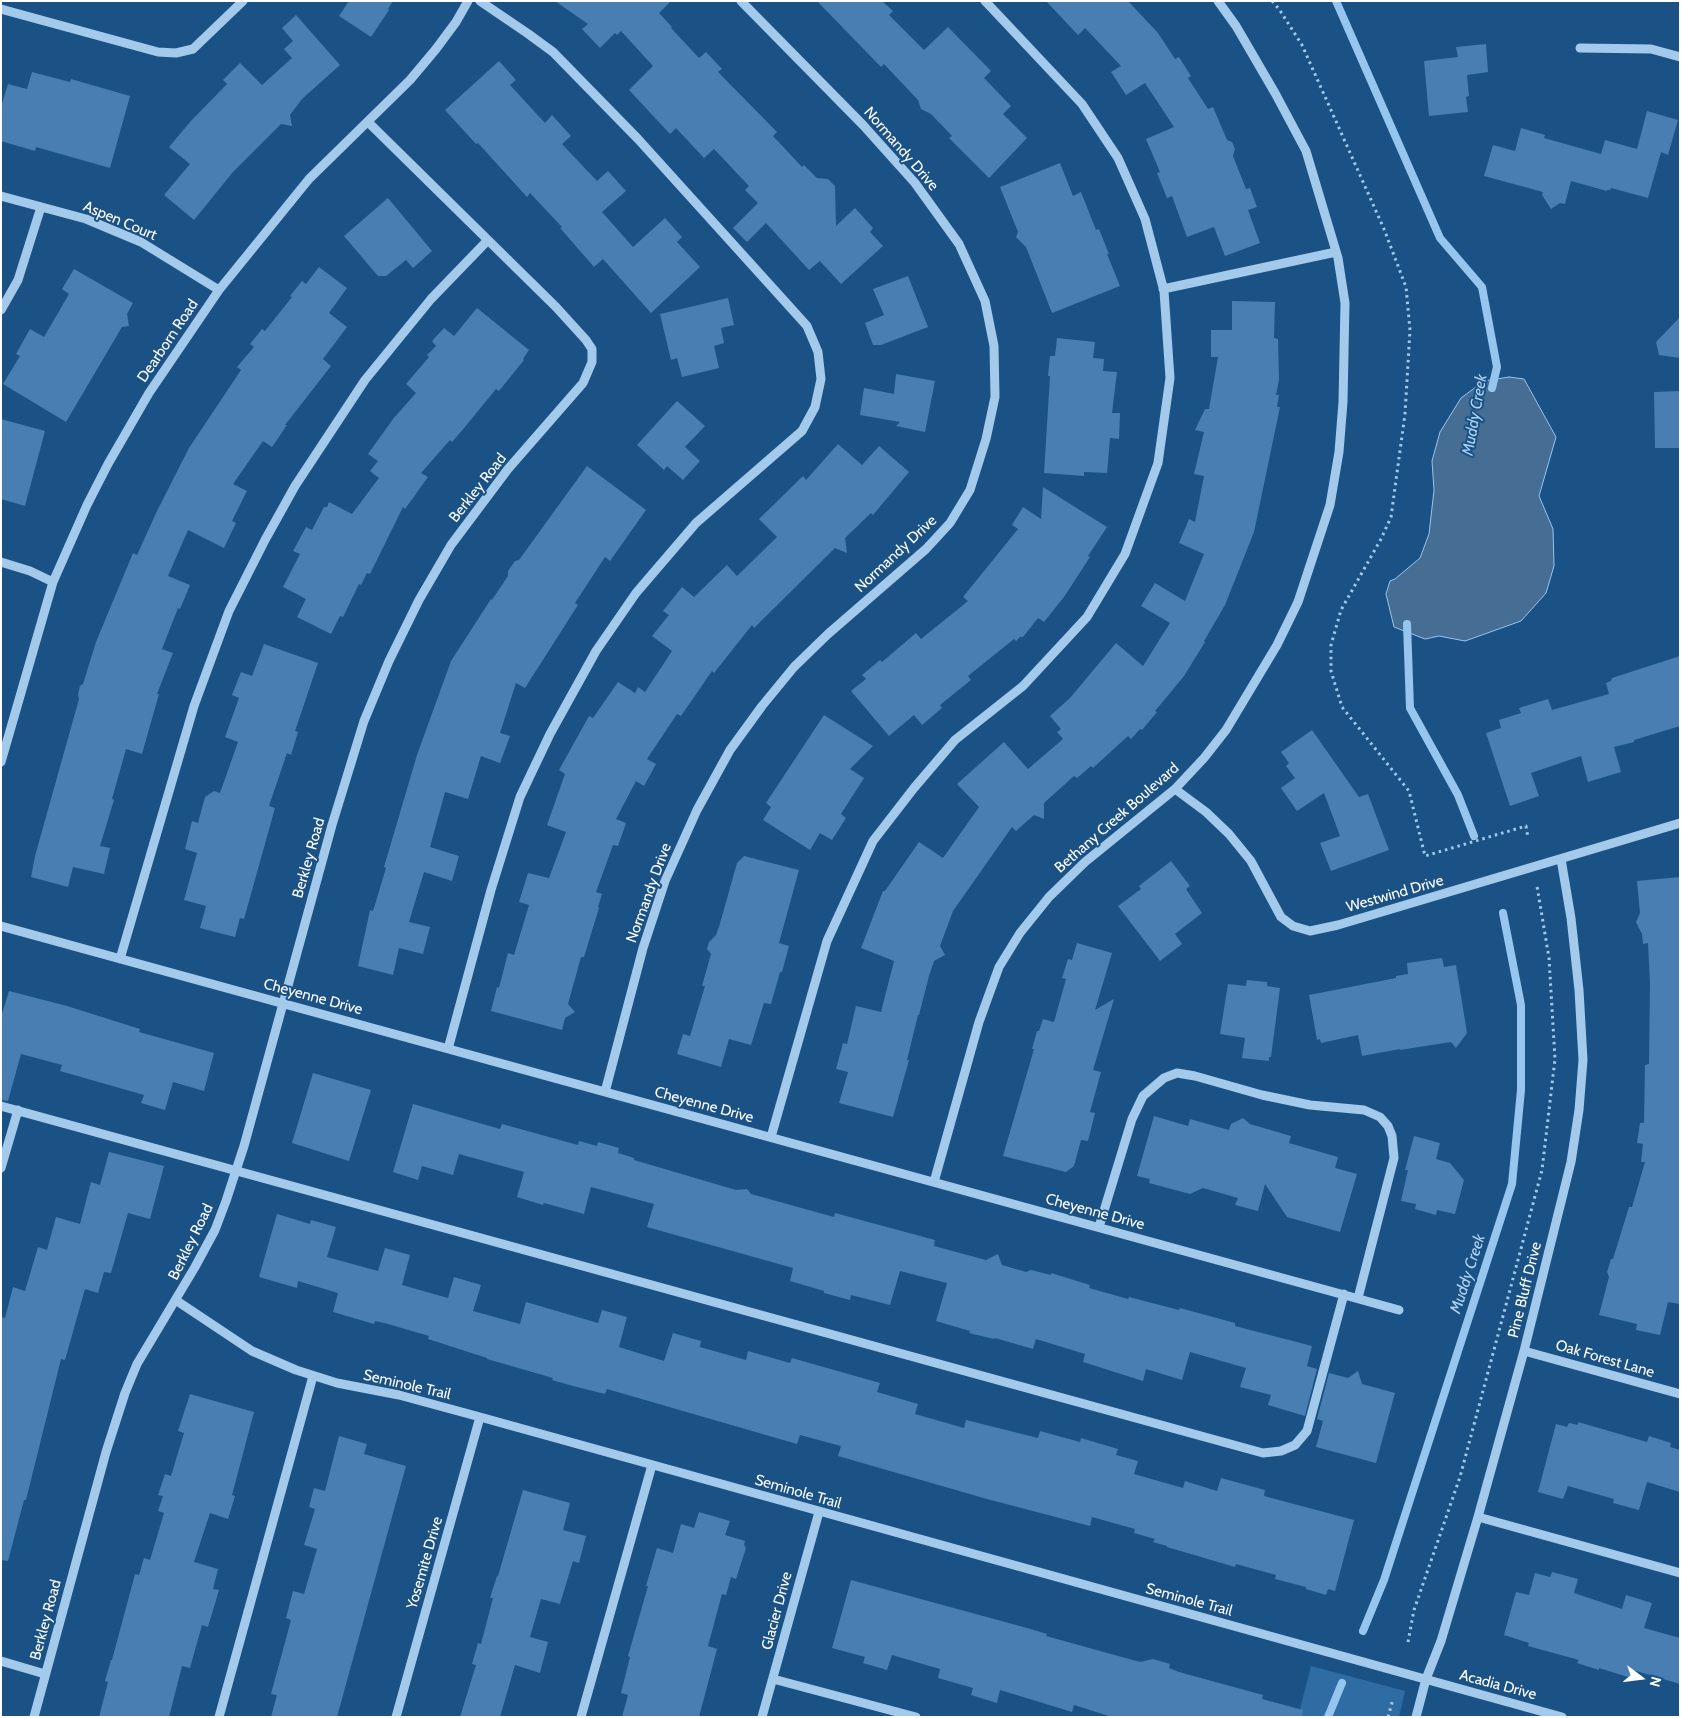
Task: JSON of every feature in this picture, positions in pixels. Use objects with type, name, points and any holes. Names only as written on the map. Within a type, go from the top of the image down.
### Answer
[{"type":"street","points":[[1,9],[158,52],[176,53],[193,49],[243,1]]},
{"type":"street","name":"Dearborn Road","points":[[1,762],[4,739],[53,582],[87,504],[149,393],[219,290],[309,179],[410,80],[456,22],[468,1]]},
{"type":"street","points":[[448,1049],[491,890],[520,796],[573,692],[596,651],[636,592],[663,560],[696,523],[802,431],[815,407],[821,380],[818,352],[807,326],[638,139],[553,52],[480,1]]},
{"type":"street","name":"Normandy Drive","points":[[605,1092],[643,948],[665,881],[697,810],[730,750],[762,706],[794,667],[828,634],[926,549],[950,523],[970,490],[986,439],[995,397],[994,346],[985,301],[959,244],[915,183],[863,125],[741,1]]},
{"type":"street","points":[[771,1137],[827,940],[873,841],[914,788],[955,740],[1023,686],[1087,616],[1125,554],[1158,462],[1170,378],[1163,289],[1145,219],[1118,158],[1082,104],[985,1]]},
{"type":"street","name":"Bethany Creek Boulevard","points":[[934,1182],[979,1022],[999,967],[1020,933],[1050,897],[1086,862],[1175,789],[1204,758],[1226,730],[1277,645],[1298,602],[1330,505],[1339,452],[1343,402],[1345,303],[1336,252],[1306,151],[1236,26],[1218,1]]},
{"type":"street","points":[[1580,48],[1651,48],[1680,56]]},
{"type":"street","name":"Berkley Road","points":[[34,1717],[106,1452],[125,1393],[137,1364],[177,1300],[214,1230],[236,1171],[332,825],[364,721],[389,661],[419,600],[451,546],[508,469],[583,383],[592,362],[592,349],[556,307],[368,122]]},
{"type":"street","name":"Aspen Court","points":[[1,196],[86,219],[141,242],[219,290]]},
{"type":"street","points":[[1,310],[18,280],[41,207]]},
{"type":"street","points":[[120,959],[194,706],[229,611],[260,548],[295,486],[365,380],[431,300],[488,240]]},
{"type":"street","points":[[1163,289],[1336,252]]},
{"type":"street","points":[[1,562],[53,582]]},
{"type":"street","name":"Westwind Drive","points":[[1175,789],[1206,812],[1229,834],[1251,861],[1280,917],[1293,926],[1310,931],[1338,925],[1680,822]]},
{"type":"street","name":"Pine Bluff Drive","points":[[1416,1717],[1426,1679],[1441,1642],[1478,1517],[1524,1350],[1572,1162],[1583,1060],[1579,990],[1571,918],[1561,859]]},
{"type":"street","name":"Cheyenne Drive","points":[[1,926],[1399,1310]]},
{"type":"street","points":[[1100,1227],[1132,1119],[1143,1096],[1164,1078],[1177,1074],[1194,1076],[1310,1106],[1364,1110],[1380,1117],[1388,1126],[1392,1136],[1394,1158],[1358,1298]]},
{"type":"street","points":[[1,1106],[1263,1453],[1281,1451],[1295,1445],[1307,1431],[1344,1294]]},
{"type":"street","points":[[1,1168],[18,1110]]},
{"type":"street","name":"Seminole Trail","points":[[177,1300],[252,1351],[313,1376],[337,1383],[399,1395],[480,1417],[1426,1679]]},
{"type":"street","name":"Oak Forest Lane","points":[[1524,1350],[1680,1394]]},
{"type":"street","points":[[219,1717],[313,1376]]},
{"type":"street","name":"Yosemite Drive","points":[[396,1717],[480,1417]]},
{"type":"street","points":[[581,1717],[652,1465]]},
{"type":"street","name":"Glacier Drive","points":[[762,1717],[819,1512]]},
{"type":"street","points":[[1478,1517],[1680,1573]]},
{"type":"street","points":[[1,1661],[45,1674]]},
{"type":"street","points":[[773,1679],[916,1717]]},
{"type":"street","name":"Acadia Drive","points":[[1426,1679],[1562,1717]]},
{"type":"path","points":[[1272,1],[1302,45],[1380,220],[1406,287],[1410,330],[1405,414],[1391,517],[1381,539],[1341,610],[1331,645],[1331,670],[1342,707],[1409,791],[1425,856],[1526,826],[1528,838]]},
{"type":"path","points":[[1408,1642],[1414,1610],[1460,1477],[1542,1170],[1555,1059],[1549,958],[1537,886]]},
{"type":"path","points":[[1388,1717],[1393,1699]]},
{"type":"shaded area","points":[[1311,1666],[1405,1691],[1399,1717],[1298,1717]]},
{"type":"water","points":[[1509,377],[1524,379],[1556,437],[1539,496],[1553,529],[1554,566],[1546,593],[1521,621],[1465,641],[1439,636],[1425,639],[1394,627],[1386,594],[1390,581],[1420,558],[1429,534],[1434,490],[1432,461],[1440,432],[1461,398],[1484,381]]},
{"type":"building","points":[[349,1],[393,1],[371,37],[339,16]]},
{"type":"building","points":[[555,1],[671,1],[659,13],[671,28],[699,58],[706,52],[722,69],[718,72],[777,132],[773,136],[802,167],[804,165],[817,178],[828,179],[835,186],[836,226],[855,208],[873,228],[870,232],[883,246],[841,284],[820,261],[809,270],[766,223],[747,242],[733,228],[758,203],[745,190],[749,186],[714,149],[704,158],[676,128],[670,134],[629,90],[653,66],[621,31],[617,35],[615,33],[600,48],[582,29],[588,24]]},
{"type":"building","points":[[817,1],[882,1],[893,11],[889,15],[924,50],[948,27],[991,71],[984,78],[1011,106],[1003,114],[1027,138],[989,178],[949,138],[952,136],[931,114],[921,109],[918,100],[884,64],[881,67]]},
{"type":"building","points":[[1046,1],[1128,1],[1158,33],[1175,59],[1179,57],[1191,76],[1188,78],[1208,109],[1213,107],[1227,140],[1232,142],[1235,149],[1233,156],[1246,189],[1250,188],[1257,207],[1248,210],[1260,243],[1225,256],[1214,227],[1187,237],[1172,196],[1167,198],[1157,173],[1160,172],[1146,139],[1174,127],[1145,83],[1126,95],[1111,72],[1121,66],[1085,28],[1078,35]]},
{"type":"building","points":[[296,15],[340,65],[302,99],[290,115],[292,126],[281,124],[233,172],[194,220],[164,195],[190,164],[169,147],[227,84],[223,80],[240,63],[262,85],[292,58],[284,49],[293,41],[282,28]]},
{"type":"building","points":[[1486,44],[1488,72],[1467,75],[1469,96],[1466,97],[1468,112],[1429,116],[1424,61],[1458,57],[1456,47]]},
{"type":"building","points":[[499,61],[516,80],[510,85],[545,123],[552,115],[571,136],[562,144],[597,181],[608,171],[626,191],[602,212],[633,247],[665,218],[682,237],[677,242],[700,267],[651,313],[603,259],[594,267],[560,228],[562,227],[530,193],[527,197],[445,110]]},
{"type":"building","points":[[32,72],[70,82],[71,79],[130,96],[110,168],[36,147],[35,151],[1,141],[1,107],[8,84],[27,89]]},
{"type":"building","points":[[1647,111],[1678,120],[1668,155],[1661,152],[1648,198],[1611,188],[1607,191],[1571,181],[1565,204],[1560,203],[1551,209],[1542,195],[1543,192],[1484,176],[1493,145],[1515,151],[1521,128],[1545,135],[1544,138],[1601,154],[1605,140],[1637,149]]},
{"type":"building","points":[[1060,163],[1073,196],[1081,192],[1096,230],[1099,229],[1120,286],[1052,313],[1026,247],[1016,237],[1018,232],[1000,187]]},
{"type":"building","points":[[388,198],[432,251],[413,268],[406,260],[386,276],[378,276],[344,236]]},
{"type":"building","points":[[319,267],[347,288],[329,313],[347,327],[323,359],[331,366],[285,425],[287,425],[272,447],[263,441],[233,484],[247,491],[232,521],[236,523],[224,548],[188,530],[168,576],[190,585],[180,609],[178,608],[162,649],[173,653],[157,694],[159,694],[142,754],[126,749],[112,799],[114,800],[100,846],[110,848],[104,874],[73,867],[68,887],[31,877],[35,856],[79,699],[80,686],[83,684],[96,642],[133,553],[137,555],[189,448],[241,370],[237,367],[254,347],[250,344],[262,329],[265,331],[302,281],[306,284]]},
{"type":"building","points":[[74,269],[133,303],[127,314],[129,326],[122,327],[66,422],[3,384],[20,356],[16,354],[30,329],[44,337],[69,294],[62,289]]},
{"type":"building","points":[[908,276],[928,327],[881,345],[873,345],[865,323],[884,315],[873,289]]},
{"type":"building","points":[[728,298],[734,325],[721,328],[724,343],[714,346],[719,368],[682,377],[677,358],[671,360],[660,314]]},
{"type":"building","points":[[1232,301],[1275,302],[1274,338],[1278,339],[1279,380],[1276,395],[1279,395],[1277,407],[1280,407],[1254,532],[1225,605],[1184,676],[1142,730],[1140,729],[1131,739],[1128,736],[1093,768],[1091,766],[1077,778],[1074,776],[1044,803],[1044,819],[1034,815],[1016,831],[1012,827],[953,911],[940,946],[945,955],[934,961],[929,976],[893,1117],[839,1103],[848,1072],[836,1069],[843,1043],[847,1044],[856,1006],[881,1012],[894,961],[861,948],[883,891],[885,891],[919,842],[943,858],[979,807],[957,784],[1004,742],[1028,769],[1063,739],[1057,732],[1061,729],[1050,716],[1070,698],[1116,643],[1143,666],[1170,623],[1141,606],[1155,583],[1185,601],[1204,554],[1179,543],[1189,519],[1195,522],[1204,476],[1194,474],[1204,432],[1195,430],[1205,409],[1209,409],[1218,357],[1211,357],[1211,330],[1232,330]]},
{"type":"building","points":[[477,308],[529,350],[524,360],[499,391],[496,389],[452,442],[450,440],[421,473],[428,477],[405,509],[403,507],[370,574],[367,573],[361,585],[359,584],[343,617],[340,616],[331,634],[297,617],[306,599],[283,587],[300,554],[293,551],[306,527],[312,530],[324,507],[327,507],[329,502],[352,514],[379,478],[370,471],[378,461],[368,454],[393,419],[416,393],[406,384],[436,346],[432,341],[444,328],[454,336]]},
{"type":"building","points":[[1680,317],[1680,358],[1659,355],[1656,342]]},
{"type":"building","points":[[1057,338],[1095,342],[1093,358],[1104,359],[1103,371],[1117,372],[1112,413],[1120,413],[1119,439],[1110,438],[1107,473],[1084,472],[1084,476],[1044,473],[1050,376],[1048,376],[1050,356],[1055,356]]},
{"type":"building","points":[[896,374],[935,381],[925,432],[896,426],[900,422],[860,415],[864,388],[894,394]]},
{"type":"building","points":[[1680,391],[1680,448],[1655,448],[1654,392]]},
{"type":"building","points":[[677,401],[705,426],[685,447],[700,461],[683,480],[667,466],[664,470],[637,445]]},
{"type":"building","points":[[1,419],[45,431],[25,506],[1,499]]},
{"type":"building","points":[[838,444],[862,465],[879,446],[909,472],[873,515],[871,513],[845,538],[847,553],[835,548],[754,628],[752,625],[714,673],[712,671],[681,716],[677,714],[647,759],[656,764],[644,786],[636,781],[616,819],[626,823],[618,846],[613,845],[596,892],[602,894],[599,908],[584,957],[581,957],[568,1004],[575,1012],[565,1018],[562,1030],[491,1011],[508,953],[514,955],[529,905],[519,902],[528,873],[549,878],[566,832],[547,825],[565,774],[559,770],[589,716],[593,718],[618,682],[635,693],[638,687],[645,692],[672,651],[652,636],[669,615],[663,611],[682,587],[694,597],[727,565],[737,576],[777,537],[759,519],[803,476],[806,480]]},
{"type":"building","points":[[587,466],[646,510],[610,561],[605,557],[575,603],[578,605],[525,688],[516,683],[500,733],[510,736],[500,763],[481,756],[468,799],[445,792],[430,847],[459,856],[452,881],[424,872],[409,922],[430,927],[423,954],[399,948],[393,975],[358,966],[370,910],[373,911],[417,755],[451,661],[508,576],[508,571],[515,561],[519,560]]},
{"type":"building","points":[[1043,487],[1107,527],[1088,556],[1090,557],[1064,597],[1044,622],[1038,618],[1023,637],[1016,641],[1014,639],[968,676],[971,680],[940,705],[942,708],[922,725],[914,715],[889,736],[851,691],[866,679],[862,675],[880,660],[882,662],[916,633],[921,639],[968,601],[963,597],[1018,529],[1012,525],[1023,507],[1041,519]]},
{"type":"building","points":[[264,644],[318,663],[295,731],[298,732],[291,755],[287,753],[269,806],[275,808],[244,919],[240,918],[235,937],[200,928],[206,906],[184,900],[197,853],[185,849],[192,821],[198,823],[205,797],[214,791],[220,793],[238,742],[225,737],[239,698],[232,695],[241,672],[252,676]]},
{"type":"building","points":[[1680,656],[1680,726],[1614,747],[1621,772],[1588,782],[1581,756],[1531,773],[1539,796],[1510,806],[1486,733],[1501,728],[1499,720],[1521,713],[1519,708],[1548,699],[1552,710],[1609,694],[1606,683],[1611,681],[1612,678]]},
{"type":"building","points":[[824,715],[873,746],[850,769],[864,778],[841,814],[846,818],[832,840],[820,833],[810,850],[763,820],[771,807],[766,803]]},
{"type":"building","points":[[1312,730],[1359,797],[1368,794],[1389,850],[1331,871],[1320,843],[1340,836],[1324,793],[1297,811],[1281,788],[1295,778],[1286,766],[1289,763],[1281,752]]},
{"type":"building","points":[[744,856],[799,870],[779,943],[789,946],[771,1004],[764,1003],[751,1045],[729,1039],[721,1067],[677,1054],[683,1034],[690,1036],[705,986],[702,986],[711,954],[707,949],[709,942],[716,935],[719,927],[737,863]]},
{"type":"building","points":[[1171,861],[1190,886],[1186,889],[1202,913],[1175,934],[1182,944],[1160,961],[1118,906],[1141,889],[1139,886]]},
{"type":"building","points":[[1680,877],[1680,1304],[1668,1302],[1660,1335],[1636,1330],[1637,1324],[1599,1315],[1609,1277],[1607,1272],[1611,1259],[1613,1259],[1629,1207],[1632,1207],[1645,1162],[1641,1162],[1643,1144],[1637,1143],[1640,1123],[1644,1123],[1645,1065],[1649,1064],[1650,983],[1648,943],[1643,944],[1642,934],[1636,922],[1640,913],[1637,881]]},
{"type":"building","points":[[1077,943],[1112,953],[1095,1010],[1114,999],[1093,1070],[1101,1072],[1090,1112],[1095,1113],[1088,1141],[1081,1140],[1074,1166],[1066,1172],[1003,1156],[1034,1049],[1032,1049],[1037,1031],[1039,1031],[1043,1019],[1054,1022],[1066,979],[1062,978],[1068,959],[1072,960]]},
{"type":"building","points":[[1442,958],[1444,967],[1456,965],[1467,1033],[1456,1048],[1451,1042],[1362,1056],[1358,1035],[1321,1043],[1320,1039],[1317,1040],[1309,995],[1396,978],[1396,976],[1408,974],[1407,963]]},
{"type":"building","points":[[1247,980],[1267,982],[1267,986],[1280,988],[1269,1061],[1242,1058],[1245,1038],[1220,1034],[1228,984],[1246,986]]},
{"type":"building","points":[[9,991],[67,1006],[140,1029],[139,1032],[214,1053],[204,1091],[173,1082],[165,1110],[141,1103],[144,1095],[60,1071],[62,1065],[21,1054],[8,1101],[1,1100],[1,1017]]},
{"type":"building","points":[[313,1073],[371,1090],[349,1161],[292,1143]]},
{"type":"building","points":[[413,1104],[500,1129],[502,1124],[578,1145],[579,1141],[597,1146],[598,1142],[619,1148],[618,1153],[634,1158],[634,1160],[736,1190],[747,1189],[751,1194],[834,1217],[835,1213],[935,1240],[934,1246],[986,1260],[998,1254],[1002,1265],[1026,1272],[1031,1270],[1051,1275],[1051,1273],[1090,1285],[1089,1288],[1128,1299],[1129,1297],[1179,1310],[1180,1308],[1235,1323],[1235,1326],[1312,1346],[1307,1366],[1317,1369],[1305,1416],[1268,1405],[1271,1395],[1240,1387],[1246,1368],[1190,1352],[1182,1380],[1146,1369],[1143,1381],[1083,1362],[1085,1354],[1036,1339],[1033,1349],[969,1333],[970,1331],[936,1321],[947,1283],[900,1271],[890,1305],[851,1295],[850,1300],[824,1293],[824,1291],[790,1281],[793,1268],[647,1227],[654,1204],[591,1187],[584,1214],[517,1197],[524,1172],[459,1154],[453,1175],[422,1166],[418,1180],[393,1172]]},
{"type":"building","points":[[1154,1116],[1188,1126],[1190,1119],[1229,1130],[1231,1124],[1243,1118],[1250,1124],[1291,1136],[1289,1143],[1338,1157],[1335,1168],[1357,1174],[1340,1232],[1287,1217],[1265,1184],[1258,1211],[1235,1205],[1238,1198],[1203,1188],[1190,1194],[1149,1183],[1150,1179],[1137,1176]]},
{"type":"building","points":[[1414,1136],[1440,1143],[1436,1159],[1450,1163],[1464,1180],[1455,1214],[1437,1210],[1436,1215],[1415,1209],[1416,1204],[1401,1201],[1408,1170],[1405,1170]]},
{"type":"building","points":[[109,1152],[164,1166],[150,1219],[128,1213],[111,1273],[104,1272],[98,1293],[85,1289],[65,1360],[61,1359],[26,1500],[24,1500],[8,1561],[1,1560],[1,1317],[5,1318],[13,1287],[25,1291],[38,1247],[47,1250],[56,1217],[80,1224],[91,1182],[100,1185]]},
{"type":"building","points":[[277,1214],[310,1224],[311,1220],[336,1227],[327,1257],[378,1271],[385,1248],[410,1255],[402,1285],[448,1298],[454,1277],[481,1285],[473,1311],[520,1324],[526,1302],[598,1323],[602,1310],[627,1317],[619,1347],[664,1361],[673,1333],[701,1341],[700,1347],[746,1360],[748,1351],[790,1363],[792,1358],[880,1383],[877,1392],[918,1404],[915,1414],[964,1428],[966,1420],[1038,1438],[1040,1431],[1080,1442],[1081,1438],[1118,1449],[1116,1455],[1138,1461],[1134,1474],[1183,1488],[1185,1481],[1217,1491],[1221,1478],[1265,1490],[1264,1496],[1354,1520],[1335,1591],[1328,1589],[1326,1595],[1306,1589],[1306,1587],[1275,1579],[1276,1575],[1236,1564],[1235,1567],[1167,1547],[1153,1542],[1155,1539],[1134,1533],[1135,1529],[1092,1517],[1090,1526],[987,1499],[838,1456],[841,1446],[800,1435],[797,1444],[607,1389],[605,1394],[573,1386],[428,1339],[429,1336],[375,1321],[374,1324],[333,1312],[338,1293],[298,1281],[297,1288],[259,1277]]},
{"type":"building","points":[[1358,1371],[1362,1384],[1395,1393],[1376,1463],[1316,1447],[1323,1421],[1317,1419],[1329,1373],[1348,1378]]},
{"type":"building","points":[[190,1394],[254,1412],[232,1495],[235,1496],[228,1519],[210,1513],[194,1562],[218,1569],[213,1589],[219,1590],[208,1627],[202,1625],[190,1668],[182,1666],[169,1717],[99,1717],[108,1682],[105,1681],[135,1574],[139,1575],[144,1558],[150,1560],[164,1513],[158,1511],[163,1496],[158,1495],[165,1474],[171,1476],[184,1433],[178,1431]]},
{"type":"building","points":[[1578,1422],[1647,1442],[1649,1436],[1671,1443],[1670,1447],[1680,1450],[1680,1492],[1647,1482],[1639,1510],[1613,1503],[1614,1499],[1568,1486],[1563,1499],[1538,1492],[1556,1424],[1567,1427],[1569,1423],[1578,1425]]},
{"type":"building","points":[[339,1436],[367,1444],[364,1454],[406,1466],[337,1717],[271,1717],[277,1695],[271,1694],[291,1620],[286,1618],[293,1591],[304,1594],[317,1549],[304,1545],[315,1509],[309,1507],[314,1488],[325,1491]]},
{"type":"building","points":[[523,1490],[570,1503],[563,1530],[586,1536],[579,1563],[573,1561],[560,1604],[541,1599],[530,1637],[548,1642],[540,1673],[515,1665],[500,1717],[460,1717],[476,1665],[472,1664],[478,1643],[481,1644],[493,1598],[490,1598]]},
{"type":"building","points":[[699,1512],[730,1521],[725,1535],[745,1541],[744,1545],[746,1548],[736,1579],[731,1577],[726,1595],[722,1594],[708,1646],[717,1649],[699,1717],[622,1717],[628,1695],[621,1693],[630,1657],[628,1656],[657,1548],[673,1553],[681,1524],[694,1528]]},
{"type":"building","points":[[1552,1572],[1578,1579],[1574,1593],[1622,1609],[1626,1595],[1652,1603],[1644,1628],[1680,1638],[1680,1684],[1633,1670],[1631,1678],[1599,1668],[1599,1670],[1577,1663],[1579,1660],[1528,1646],[1529,1643],[1504,1635],[1516,1592],[1529,1595],[1535,1573],[1550,1577]]},
{"type":"building","points":[[851,1580],[1027,1628],[1047,1634],[1046,1636],[1140,1662],[1153,1659],[1170,1664],[1169,1668],[1179,1672],[1263,1695],[1262,1699],[1303,1710],[1302,1717],[1112,1717],[1074,1705],[1072,1712],[1000,1690],[997,1703],[971,1695],[973,1688],[938,1678],[940,1669],[892,1655],[887,1670],[863,1663],[865,1657],[832,1648]]},
{"type":"waterway","name":"Muddy Creek","points":[[1336,1],[1440,238],[1482,287],[1497,367],[1492,388]]},
{"type":"waterway","name":"Muddy Creek","points":[[1407,624],[1410,708],[1458,795],[1474,836]]},
{"type":"waterway","name":"Muddy Creek","points":[[1363,1631],[1384,1580],[1512,1184],[1521,1090],[1521,1005],[1503,913]]},
{"type":"waterway","name":"Muddy Creek","points":[[1328,1717],[1342,1683]]}]
